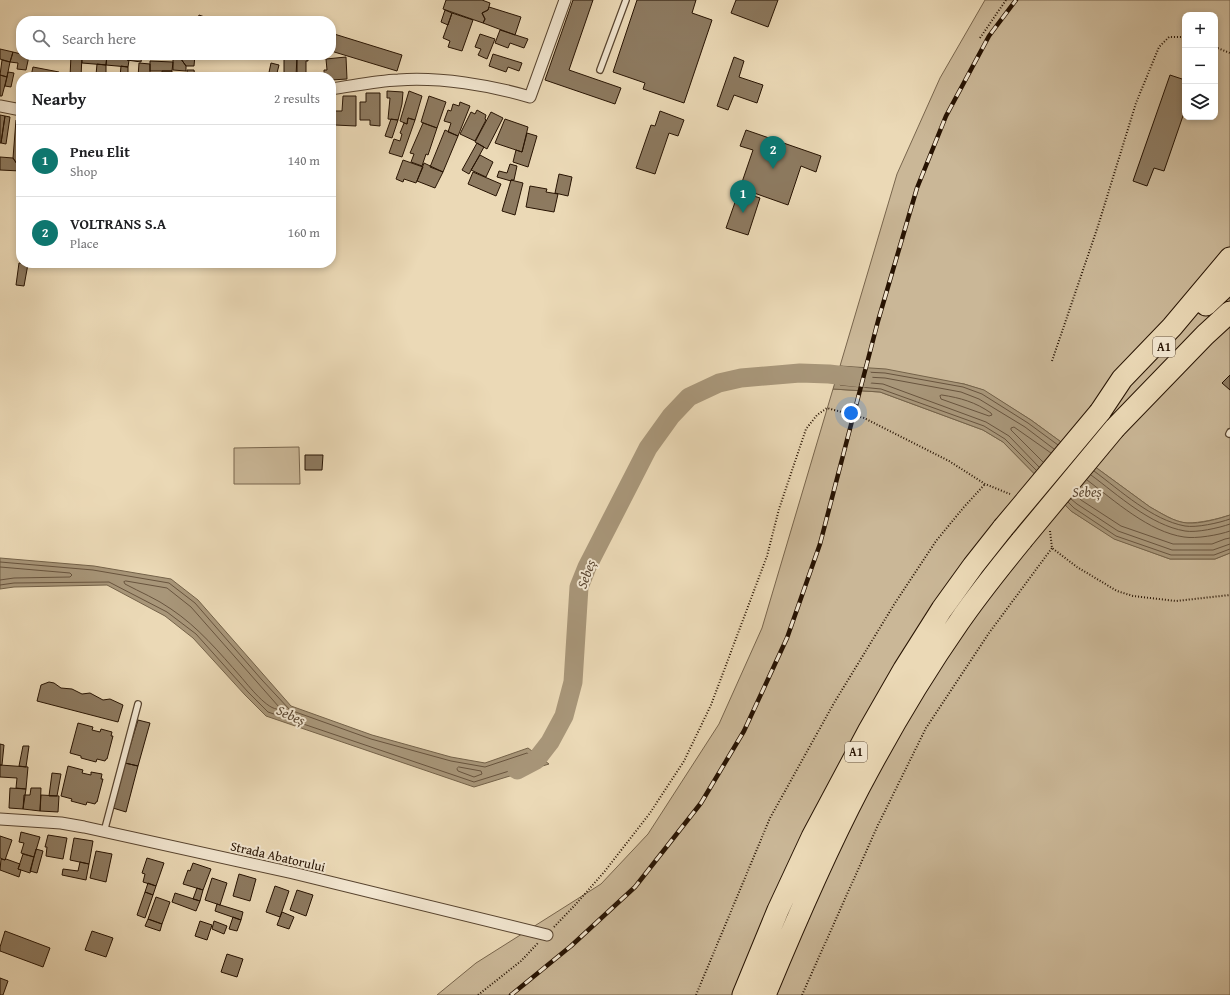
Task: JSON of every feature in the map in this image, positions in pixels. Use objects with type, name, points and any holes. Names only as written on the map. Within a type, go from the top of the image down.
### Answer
[{"type":"highway","points":[[1100,412],[1122,379],[1172,327],[1230,258]]},
{"type":"highway","name":"A1","points":[[743,995],[778,910],[812,837],[868,730],[904,669],[942,610],[973,566],[1003,528],[1100,412],[1188,322],[1230,282]]},
{"type":"highway","name":"A1","points":[[765,995],[829,848],[859,788],[922,679],[959,622],[1022,540],[1115,428],[1194,346],[1230,312]]},
{"type":"street","points":[[336,88],[386,81],[420,79],[478,85],[530,97],[565,0]]},
{"type":"street","points":[[0,106],[16,109]]},
{"type":"street","name":"Strada Abatorului","points":[[0,819],[61,823],[104,832],[293,873],[547,935]]},
{"type":"lane","points":[[600,70],[626,0]]},
{"type":"lane","points":[[104,832],[138,704]]},
{"type":"path","points":[[980,38],[1006,0]]},
{"type":"path","points":[[1052,361],[1098,226],[1136,103],[1152,63],[1159,47],[1169,37],[1182,37]]},
{"type":"path","points":[[1218,48],[1230,53]]},
{"type":"path","points":[[478,995],[520,961],[547,935],[606,871],[650,813],[684,761],[712,705],[767,556],[779,510],[806,429],[817,414],[827,408],[864,418],[949,461],[985,484],[1011,495]]},
{"type":"path","points":[[696,995],[770,818],[831,710],[895,603],[936,541],[985,484]]},
{"type":"path","points":[[802,995],[878,826],[926,728],[990,633],[1052,548],[1049,527]]},
{"type":"path","points":[[1052,548],[1077,567],[1118,591],[1133,596],[1176,601],[1230,596]]},
{"type":"shaded area","points":[[985,0],[1230,0],[1230,515],[1187,523],[1168,517],[1150,507],[1031,420],[983,390],[964,384],[840,366],[897,174],[940,78]]},
{"type":"shaded area","points":[[833,389],[880,392],[983,430],[1003,442],[1071,511],[1115,539],[1170,559],[1215,559],[1230,553],[1230,995],[437,995],[476,963],[601,884],[648,834],[719,724],[762,628]]},
{"type":"shaded area","points":[[299,447],[300,484],[234,484],[234,448]]},
{"type":"water","name":"Sebeș","points":[[840,366],[886,369],[964,384],[984,390],[1031,420],[1150,507],[1168,517],[1187,523],[1198,523],[1230,515],[1230,553],[1215,559],[1170,559],[1114,539],[1071,511],[1003,442],[983,430],[880,392],[833,389]]},
{"type":"water","points":[[0,558],[94,566],[171,579],[198,600],[291,706],[372,735],[451,757],[485,763],[528,748],[549,764],[474,787],[266,716],[193,638],[165,616],[107,585],[14,587],[0,589]]},
{"type":"building","points":[[446,0],[482,0],[490,3],[488,10],[482,13],[485,19],[483,23],[443,9]]},
{"type":"building","points":[[573,0],[593,0],[569,70],[621,88],[615,104],[545,80]]},
{"type":"building","points":[[637,0],[696,0],[692,13],[712,20],[684,103],[643,89],[645,83],[613,72]]},
{"type":"building","points":[[736,0],[778,0],[768,27],[731,13]]},
{"type":"building","points":[[489,7],[521,17],[515,35],[483,23],[485,19],[482,13],[488,10]]},
{"type":"building","points":[[445,10],[452,13],[448,25],[441,22]]},
{"type":"building","points":[[452,13],[473,20],[462,51],[448,47],[450,41],[443,38]]},
{"type":"building","points":[[500,30],[528,39],[524,48],[510,43],[508,48],[495,43]]},
{"type":"building","points":[[480,34],[495,39],[487,59],[478,55],[481,49],[475,47]]},
{"type":"building","points":[[336,35],[402,55],[397,71],[336,53]]},
{"type":"building","points":[[0,49],[13,52],[10,62],[0,59]]},
{"type":"building","points":[[13,52],[16,53],[16,60],[28,60],[26,70],[17,69],[18,63],[10,62]]},
{"type":"building","points":[[493,54],[522,63],[519,71],[508,67],[506,72],[489,66]]},
{"type":"building","points":[[346,57],[347,79],[336,80],[336,72],[324,72],[324,70],[327,70],[326,60],[336,60],[336,58]]},
{"type":"building","points":[[734,57],[744,61],[739,77],[763,85],[757,103],[734,95],[728,110],[717,106]]},
{"type":"building","points":[[2,60],[10,62],[7,77],[0,75]]},
{"type":"building","points":[[71,60],[82,60],[81,72],[70,72]]},
{"type":"building","points":[[82,60],[106,60],[106,65],[82,63]]},
{"type":"building","points":[[106,60],[129,60],[128,67],[106,65]]},
{"type":"building","points":[[127,60],[141,60],[141,62]]},
{"type":"building","points":[[173,60],[182,60],[186,66],[186,71],[173,70]]},
{"type":"building","points":[[182,60],[195,60],[194,66],[186,66]]},
{"type":"building","points":[[284,60],[297,60],[296,72],[284,72]]},
{"type":"building","points":[[297,60],[308,60],[306,61],[306,72],[297,72]]},
{"type":"building","points":[[150,61],[173,62],[172,71],[150,71]]},
{"type":"building","points":[[139,63],[150,64],[150,72],[138,72]]},
{"type":"building","points":[[271,63],[279,65],[277,72],[269,72]]},
{"type":"building","points":[[97,64],[106,65],[106,72],[96,72]]},
{"type":"building","points":[[121,66],[128,67],[128,72],[120,72]]},
{"type":"building","points":[[33,67],[59,72],[32,72]]},
{"type":"building","points":[[187,70],[194,70],[194,72],[187,72]]},
{"type":"building","points":[[8,72],[14,73],[11,87],[5,86]]},
{"type":"building","points":[[0,75],[7,77],[2,96],[0,96]]},
{"type":"building","points":[[1170,75],[1182,79],[1182,119],[1164,171],[1154,168],[1147,186],[1133,181]]},
{"type":"building","points":[[387,91],[403,92],[398,120],[388,119],[390,98],[387,98]]},
{"type":"building","points":[[409,91],[422,96],[415,120],[408,118],[407,124],[400,121]]},
{"type":"building","points":[[366,93],[380,93],[380,126],[370,125],[370,120],[360,120],[360,102],[366,102]]},
{"type":"building","points":[[343,96],[356,96],[356,126],[336,125],[336,111],[342,111]]},
{"type":"building","points":[[429,96],[446,102],[437,128],[421,122]]},
{"type":"building","points":[[460,102],[470,106],[458,136],[448,132],[451,123],[444,121],[448,110],[451,111],[453,104],[459,106]]},
{"type":"building","points":[[477,110],[486,115],[486,120],[475,141],[460,134],[471,112],[475,114]]},
{"type":"building","points":[[660,111],[684,120],[678,136],[669,133],[655,174],[636,168],[651,125],[655,126]]},
{"type":"building","points":[[491,112],[503,118],[487,149],[475,142]]},
{"type":"building","points":[[0,115],[5,116],[1,143],[0,143]]},
{"type":"building","points":[[5,116],[10,117],[6,144],[1,143]]},
{"type":"building","points":[[408,118],[415,120],[402,157],[389,153],[394,139],[400,141],[402,134],[400,133],[404,123],[407,124]]},
{"type":"building","points":[[391,119],[398,120],[392,138],[385,136]]},
{"type":"building","points":[[505,119],[528,127],[522,152],[495,143]]},
{"type":"building","points":[[16,120],[16,162],[13,158]]},
{"type":"building","points":[[423,123],[437,128],[428,155],[426,154],[422,166],[411,162],[414,154],[410,153]]},
{"type":"building","points":[[445,130],[458,136],[443,172],[430,167]]},
{"type":"building","points":[[746,130],[821,156],[816,172],[801,166],[788,205],[740,188],[753,150],[740,146]]},
{"type":"building","points":[[527,133],[537,136],[528,167],[513,162],[516,150],[522,152]]},
{"type":"building","points":[[477,143],[484,147],[469,174],[462,170]]},
{"type":"building","points":[[480,155],[493,162],[486,177],[471,170]]},
{"type":"building","points":[[0,157],[13,158],[16,162],[16,171],[0,170]]},
{"type":"building","points":[[403,160],[423,167],[416,183],[404,179],[403,182],[396,179]]},
{"type":"building","points":[[424,163],[443,172],[435,188],[417,181]]},
{"type":"building","points":[[510,164],[517,166],[514,180],[511,181],[497,177],[499,171],[507,173]]},
{"type":"building","points":[[473,172],[501,184],[496,196],[468,184]]},
{"type":"building","points":[[559,174],[572,177],[568,196],[555,193]]},
{"type":"building","points":[[511,180],[523,183],[515,215],[502,211]]},
{"type":"building","points":[[530,186],[547,189],[546,192],[558,194],[554,212],[526,207]]},
{"type":"building","points":[[739,191],[760,198],[748,235],[726,228]]},
{"type":"building","points":[[18,268],[27,268],[24,286],[16,285]]},
{"type":"building","points":[[1230,375],[1230,390],[1222,383]]},
{"type":"building","points":[[305,455],[323,455],[322,470],[305,470]]},
{"type":"building","points":[[49,682],[54,683],[61,688],[72,689],[82,694],[90,693],[103,700],[110,699],[123,705],[118,722],[37,701],[41,685]]},
{"type":"building","points":[[138,720],[150,723],[138,766],[125,763]]},
{"type":"building","points":[[78,723],[93,727],[92,730],[100,732],[101,729],[112,732],[111,736],[113,736],[107,759],[105,761],[97,759],[96,762],[70,753]]},
{"type":"building","points":[[0,744],[4,745],[2,765],[0,765]]},
{"type":"building","points":[[23,746],[29,746],[26,767],[19,766]]},
{"type":"building","points":[[125,763],[138,766],[126,812],[113,808]]},
{"type":"building","points":[[0,765],[28,767],[26,789],[16,788],[17,778],[0,777]]},
{"type":"building","points":[[68,766],[83,770],[82,773],[91,775],[91,772],[102,774],[101,779],[103,779],[97,802],[95,804],[87,802],[86,805],[71,801],[72,799],[61,796]]},
{"type":"building","points":[[52,773],[61,774],[57,796],[49,796]]},
{"type":"building","points":[[10,788],[26,789],[23,809],[9,808]]},
{"type":"building","points":[[31,788],[41,788],[40,811],[23,809],[24,795],[30,795]]},
{"type":"building","points":[[41,795],[59,796],[58,812],[40,811]]},
{"type":"building","points":[[21,832],[40,837],[34,857],[21,853],[24,843],[19,842]]},
{"type":"building","points":[[48,835],[67,838],[63,859],[46,856],[47,847],[45,847]]},
{"type":"building","points":[[0,836],[12,840],[5,860],[0,858]]},
{"type":"building","points":[[74,838],[93,841],[89,864],[70,860]]},
{"type":"building","points":[[36,849],[43,851],[37,873],[30,871]]},
{"type":"building","points":[[96,851],[112,854],[106,882],[90,878]]},
{"type":"building","points":[[23,854],[34,857],[30,873],[18,869]]},
{"type":"building","points":[[147,858],[164,863],[156,886],[143,882],[145,874],[142,873]]},
{"type":"building","points":[[1,859],[6,859],[20,864],[18,869],[21,870],[19,877],[0,870]]},
{"type":"building","points":[[80,862],[89,864],[86,880],[62,875],[63,869],[78,871]]},
{"type":"building","points":[[193,863],[211,869],[203,890],[183,884],[188,870],[190,871]]},
{"type":"building","points":[[239,874],[256,879],[250,901],[233,896]]},
{"type":"building","points":[[212,878],[227,883],[220,905],[205,900]]},
{"type":"building","points":[[148,883],[156,886],[153,895],[145,892]]},
{"type":"building","points":[[275,886],[289,891],[280,917],[266,912]]},
{"type":"building","points":[[197,888],[203,890],[200,901],[193,899]]},
{"type":"building","points":[[297,890],[313,895],[306,916],[290,910]]},
{"type":"building","points":[[145,892],[153,895],[145,918],[137,915]]},
{"type":"building","points":[[175,893],[200,901],[196,911],[172,902]]},
{"type":"building","points":[[156,897],[170,902],[162,924],[148,919]]},
{"type":"building","points":[[217,904],[243,912],[241,920],[215,911]]},
{"type":"building","points":[[282,912],[294,917],[289,929],[277,925]]},
{"type":"building","points":[[233,917],[241,920],[237,931],[229,929]]},
{"type":"building","points":[[148,919],[162,924],[160,931],[145,926]]},
{"type":"building","points":[[200,921],[212,925],[207,940],[195,936]]},
{"type":"building","points":[[214,921],[227,926],[224,934],[212,929]]},
{"type":"building","points":[[5,931],[50,948],[43,967],[0,951]]},
{"type":"building","points":[[92,931],[113,938],[106,957],[85,950]]},
{"type":"building","points":[[227,954],[243,959],[237,977],[221,972]]},
{"type":"building","points":[[0,978],[8,981],[3,995],[0,995]]},
{"type":"waterway","name":"Sebeș","points":[[517,770],[536,760],[550,742],[564,716],[573,682],[579,587],[587,567],[648,448],[671,416],[689,397],[719,383],[741,378],[800,373],[829,374],[863,378]]},
{"type":"railway","points":[[511,995],[571,946],[635,887],[701,803],[744,731],[787,638],[820,544],[878,321],[917,188],[946,116],[989,36],[1016,0]]},
{"type":"place","name":"VOLTRANS S.A","points":[[773,169]]},
{"type":"place","name":"Pneu Elit","points":[[743,213]]}]
